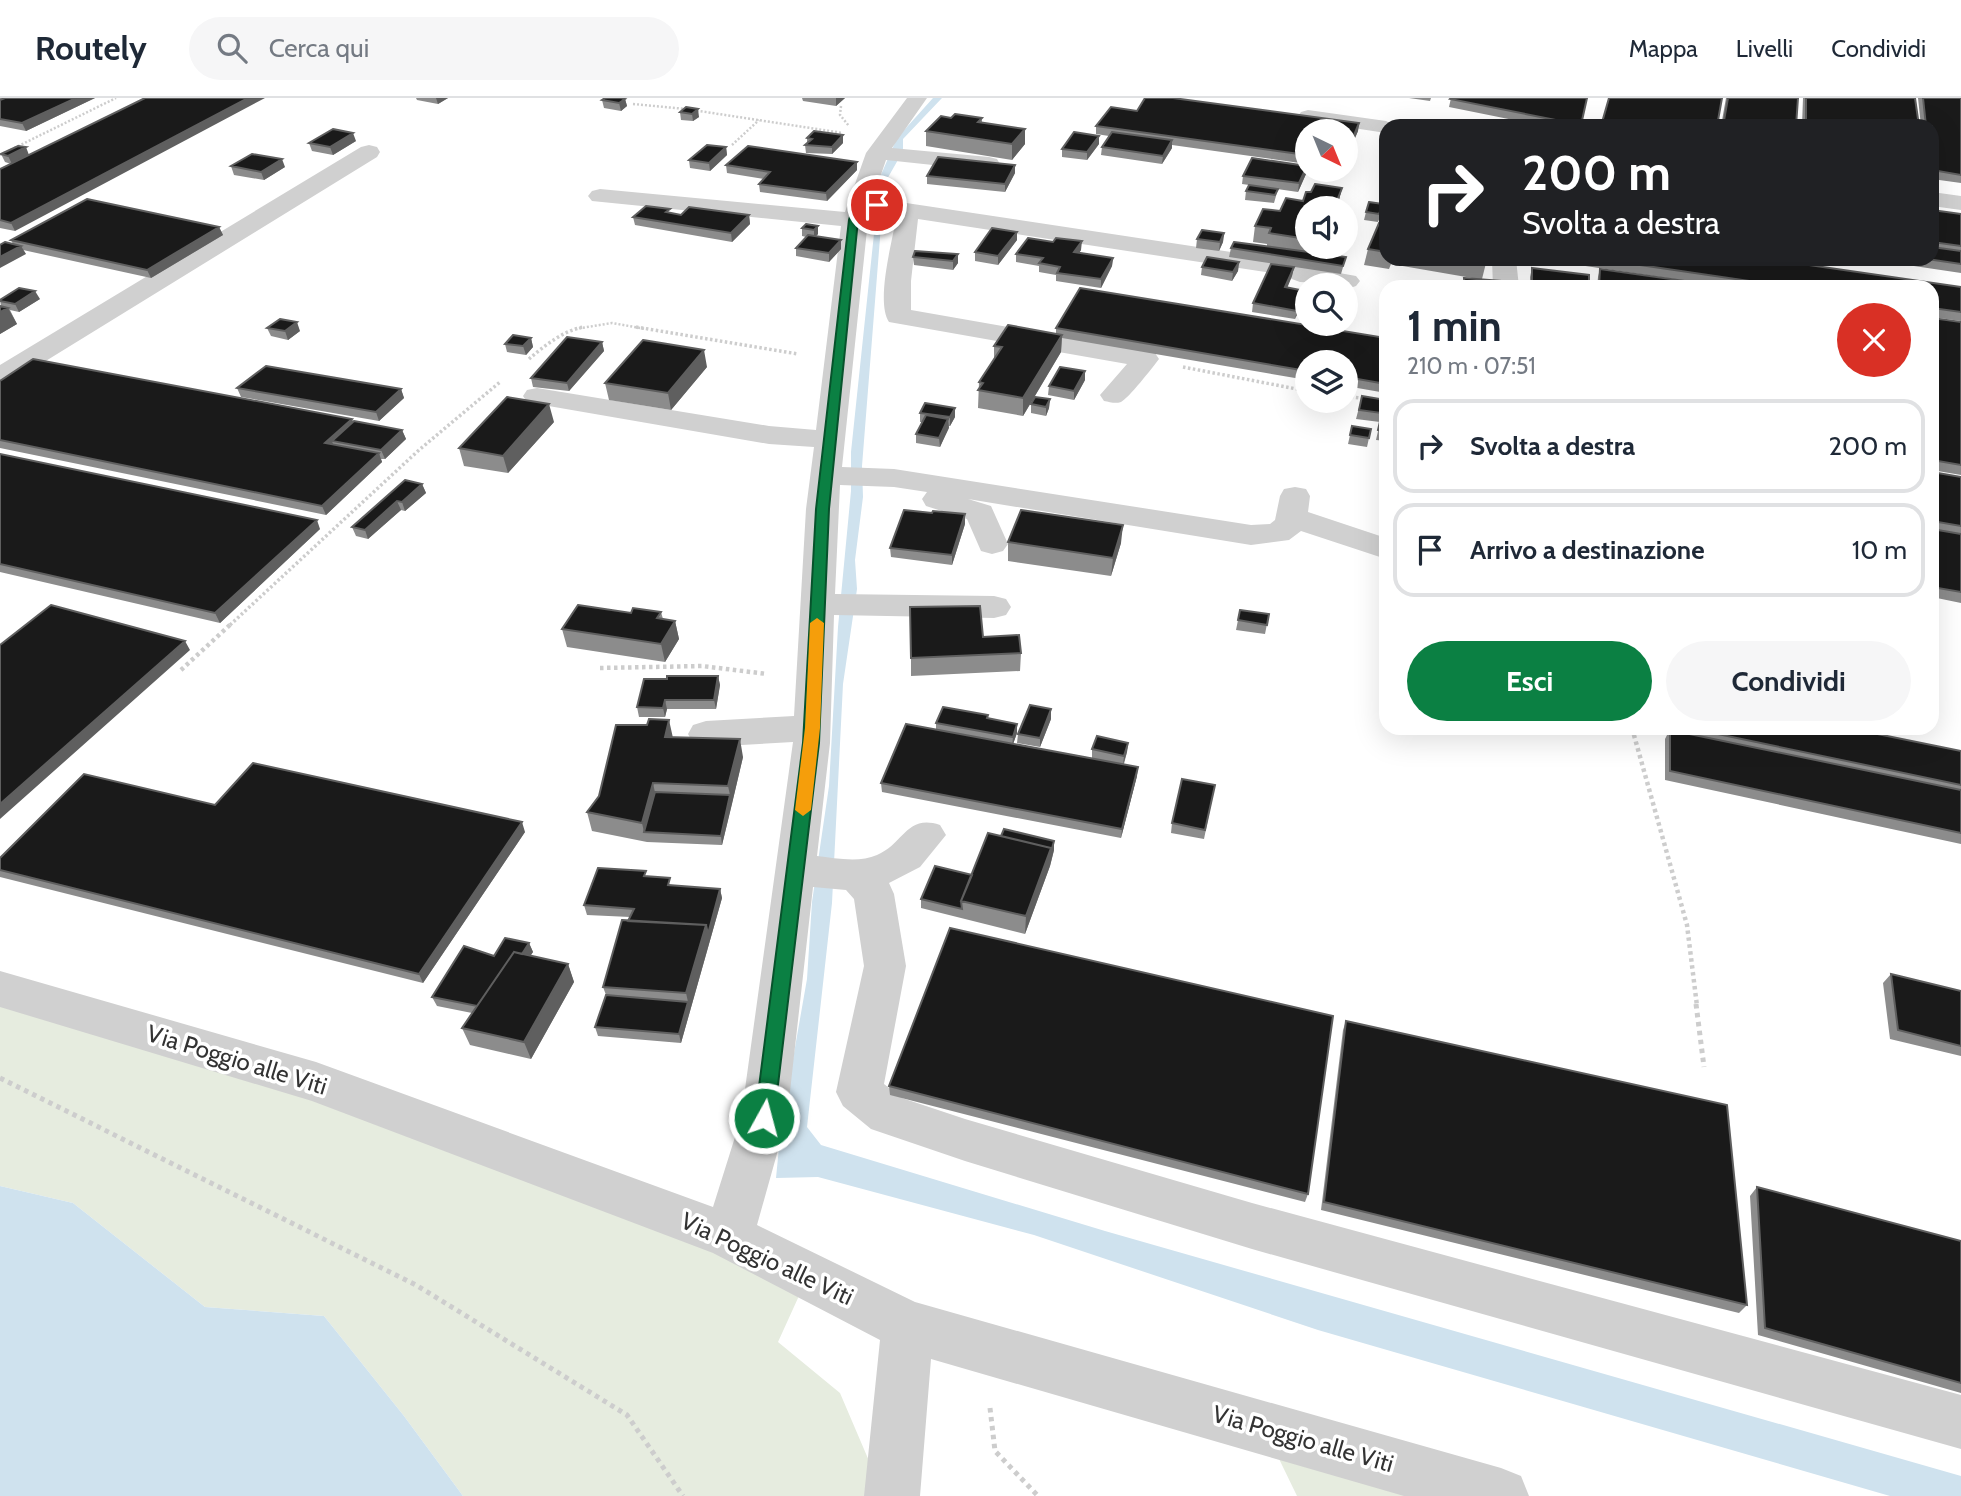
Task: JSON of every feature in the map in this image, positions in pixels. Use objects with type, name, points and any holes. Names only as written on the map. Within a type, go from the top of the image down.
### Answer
[{"type":"street","points":[[729,1237],[764,1118],[796,869],[812,728],[826,476],[856,212],[883,146],[917,98]]},
{"type":"street","points":[[1292,114],[1379,126]]},
{"type":"street","points":[[883,146],[1012,166]]},
{"type":"street","points":[[0,377],[369,152]]},
{"type":"street","points":[[600,196],[699,209],[856,212],[894,208],[1284,267],[1298,273]]},
{"type":"street","points":[[1939,200],[1961,203]]},
{"type":"street","points":[[894,208],[905,215],[907,223],[898,281],[898,316],[1145,359],[1140,367],[1121,381],[1114,395]]},
{"type":"street","points":[[537,396],[769,435],[830,440]]},
{"type":"street","points":[[826,476],[894,478],[1251,535],[1278,533],[1290,524],[1293,507],[1379,546]]},
{"type":"street","points":[[894,478],[917,494],[980,513],[992,544]]},
{"type":"street","points":[[818,604],[994,607]]},
{"type":"street","points":[[706,734],[812,728]]},
{"type":"street","points":[[796,869],[857,875],[878,873],[904,859],[926,835]]},
{"type":"street","points":[[857,875],[874,894],[885,966],[859,1092],[887,1114],[1252,1226],[1961,1422]]},
{"type":"street","name":"Via Poggio alle Viti","points":[[0,989],[316,1082],[729,1237],[908,1326],[1501,1496]]},
{"type":"street","points":[[892,1496],[908,1326]]},
{"type":"path","points":[[0,155],[116,98]]},
{"type":"path","points":[[633,104],[759,120],[883,146]]},
{"type":"path","points":[[841,106],[840,115],[883,146]]},
{"type":"path","points":[[732,145],[759,120]]},
{"type":"path","points":[[525,362],[546,345],[576,328],[612,323],[766,350],[839,356]]},
{"type":"path","points":[[1145,359],[1295,389]]},
{"type":"path","points":[[181,670],[419,450],[504,379]]},
{"type":"path","points":[[1358,398],[1376,400]]},
{"type":"path","points":[[600,668],[702,666],[815,676]]},
{"type":"path","points":[[1634,735],[1687,925],[1704,1067]]},
{"type":"path","points":[[0,1078],[416,1285],[627,1415],[683,1496]]},
{"type":"path","points":[[983,1348],[995,1451],[1038,1496]]},
{"type":"shaded area","points":[[0,995],[316,1082],[808,1276],[778,1342],[840,1393],[884,1496],[463,1496],[404,1416],[324,1316],[205,1307],[73,1203],[0,1186]]},
{"type":"shaded area","points":[[1264,1428],[1501,1496],[1297,1496]]},
{"type":"water","points":[[933,98],[942,98],[903,139],[903,151],[886,181],[883,200],[862,466],[863,497],[855,560],[857,589],[843,684],[832,903],[807,1127],[821,1145],[1105,1231],[1961,1476],[1961,1496],[1890,1496],[1318,1330],[1034,1235],[818,1177],[776,1178],[781,1127],[807,979],[812,902],[829,786],[838,627],[851,491],[851,452],[880,177],[897,138]]},
{"type":"water","points":[[0,1186],[73,1203],[205,1307],[324,1316],[404,1416],[463,1496],[0,1496]]},
{"type":"building","points":[[76,98],[22,123],[0,119],[0,100]]},
{"type":"building","points":[[145,98],[248,98],[11,223],[0,220],[0,169]]},
{"type":"building","points":[[1145,98],[1173,98],[1329,119],[1295,119],[1295,153],[1096,126],[1111,107],[1137,111]]},
{"type":"building","points":[[1587,98],[1582,119],[1551,119],[1450,99]]},
{"type":"building","points":[[1609,98],[1722,98],[1718,119],[1603,119]]},
{"type":"building","points":[[1728,98],[1798,98],[1796,119],[1724,119]]},
{"type":"building","points":[[1806,98],[1915,98],[1918,119],[1806,119]]},
{"type":"building","points":[[1923,98],[1961,98],[1961,175],[1939,171],[1939,119],[1925,119]]},
{"type":"building","points":[[625,99],[619,103],[602,100]]},
{"type":"building","points":[[686,107],[698,109],[692,114],[680,112]]},
{"type":"building","points":[[955,114],[982,118],[978,122],[1025,129],[1012,144],[926,131],[941,116],[951,118]]},
{"type":"building","points":[[333,129],[353,133],[330,147],[309,143]]},
{"type":"building","points":[[814,131],[843,135],[832,147],[805,145],[812,139],[807,138]]},
{"type":"building","points":[[1074,132],[1099,136],[1087,152],[1062,149]]},
{"type":"building","points":[[1112,132],[1172,140],[1163,156],[1102,147]]},
{"type":"building","points":[[707,145],[726,147],[709,163],[689,160]]},
{"type":"building","points":[[18,146],[26,147],[8,156],[1,154]]},
{"type":"building","points":[[748,146],[857,162],[826,193],[759,184],[770,172],[726,165]]},
{"type":"building","points":[[252,154],[282,159],[261,172],[231,166]]},
{"type":"building","points":[[938,157],[1015,165],[1005,184],[927,176]]},
{"type":"building","points":[[1252,158],[1295,164],[1295,182],[1299,182],[1299,183],[1243,176]]},
{"type":"building","points":[[1315,184],[1342,188],[1339,196],[1305,196],[1306,192],[1311,192]]},
{"type":"building","points":[[1249,185],[1278,189],[1275,195],[1246,191]]},
{"type":"building","points":[[1286,198],[1295,200],[1295,237],[1269,233],[1271,228],[1255,226],[1263,209],[1280,211]]},
{"type":"building","points":[[87,199],[219,227],[147,270],[11,240]]},
{"type":"building","points":[[1369,202],[1379,203],[1379,214],[1366,212]]},
{"type":"building","points":[[646,206],[670,209],[666,212],[681,215],[689,207],[749,215],[731,233],[633,217]]},
{"type":"building","points":[[1939,211],[1961,214],[1961,246],[1939,243]]},
{"type":"building","points":[[1379,223],[1379,251],[1368,249]]},
{"type":"building","points":[[806,224],[818,226],[814,230],[802,228]]},
{"type":"building","points":[[992,228],[1017,232],[998,256],[975,252]]},
{"type":"building","points":[[1202,230],[1224,233],[1220,242],[1197,239]]},
{"type":"building","points":[[808,235],[841,240],[829,253],[796,248]]},
{"type":"building","points":[[1028,238],[1053,242],[1056,238],[1082,241],[1074,252],[1113,258],[1101,279],[1057,273],[1060,267],[1039,263],[1043,258],[1016,254]]},
{"type":"building","points":[[5,242],[21,246],[0,257],[0,245]]},
{"type":"building","points":[[1234,242],[1295,250],[1295,258],[1231,248]]},
{"type":"building","points":[[1939,248],[1961,251],[1961,264],[1939,261]]},
{"type":"building","points":[[915,251],[958,254],[953,261],[913,257]]},
{"type":"building","points":[[1207,257],[1239,262],[1233,272],[1202,267]]},
{"type":"building","points":[[1299,259],[1345,259],[1343,266]]},
{"type":"building","points":[[1271,264],[1294,267],[1285,287],[1295,289],[1295,311],[1253,303]]},
{"type":"building","points":[[1647,266],[1816,266],[1912,280],[1742,280]]},
{"type":"building","points":[[1532,268],[1589,275],[1589,280],[1532,280]]},
{"type":"building","points":[[1600,269],[1678,280],[1599,280]]},
{"type":"building","points":[[1939,284],[1961,287],[1961,312],[1939,309]]},
{"type":"building","points":[[19,288],[35,291],[15,304],[0,301],[0,300]]},
{"type":"building","points":[[1080,288],[1295,323],[1295,336],[1358,336],[1358,333],[1379,337],[1379,383],[1358,379],[1358,350],[1295,350],[1295,369],[1056,328]]},
{"type":"building","points":[[280,319],[297,322],[285,331],[267,328]]},
{"type":"building","points":[[1939,319],[1961,322],[1961,465],[1939,461]]},
{"type":"building","points":[[1008,325],[1062,335],[1023,398],[978,390],[983,383],[979,382],[1002,347],[994,346]]},
{"type":"building","points":[[513,335],[531,338],[523,346],[505,344]]},
{"type":"building","points":[[567,337],[602,342],[567,383],[531,378]]},
{"type":"building","points":[[643,340],[704,350],[668,393],[605,383]]},
{"type":"building","points":[[33,359],[352,419],[325,443],[379,453],[322,506],[0,440],[0,381]]},
{"type":"building","points":[[266,366],[401,389],[376,412],[237,388]]},
{"type":"building","points":[[1060,367],[1085,371],[1074,391],[1049,386]]},
{"type":"building","points":[[1362,396],[1379,399],[1379,413],[1359,410]]},
{"type":"building","points":[[507,397],[549,404],[503,456],[459,448]]},
{"type":"building","points":[[1035,397],[1050,399],[1046,407],[1031,404]]},
{"type":"building","points":[[925,403],[955,408],[950,417],[920,413]]},
{"type":"building","points":[[926,415],[948,419],[939,438],[916,434]]},
{"type":"building","points":[[354,421],[402,430],[381,450],[332,441]]},
{"type":"building","points":[[1352,426],[1371,429],[1369,438],[1350,435]]},
{"type":"building","points":[[0,454],[317,520],[215,613],[0,564]]},
{"type":"building","points":[[1939,473],[1961,477],[1961,526],[1939,522]]},
{"type":"building","points":[[405,480],[422,484],[402,502],[397,501],[365,530],[352,527]]},
{"type":"building","points":[[904,510],[965,514],[952,555],[890,548]]},
{"type":"building","points":[[1021,510],[1123,525],[1113,558],[1008,542]]},
{"type":"building","points":[[1939,530],[1961,534],[1961,592],[1939,588]]},
{"type":"building","points":[[51,605],[185,641],[0,804],[0,645]]},
{"type":"building","points":[[578,605],[631,613],[633,608],[661,612],[657,618],[675,621],[661,644],[562,629]]},
{"type":"building","points":[[980,606],[983,637],[1019,635],[1021,653],[911,658],[910,607]]},
{"type":"building","points":[[1240,610],[1269,614],[1267,625],[1238,620]]},
{"type":"building","points":[[667,676],[718,676],[714,700],[665,700],[663,708],[637,707],[644,679],[667,679]]},
{"type":"building","points":[[1030,705],[1051,709],[1040,738],[1018,734]]},
{"type":"building","points":[[943,707],[988,715],[987,718],[1017,724],[1013,737],[936,723]]},
{"type":"building","points":[[649,719],[669,720],[665,737],[740,739],[728,786],[653,783],[642,823],[587,812],[599,796],[616,725],[647,725]]},
{"type":"building","points":[[906,724],[1138,767],[1122,829],[881,783]]},
{"type":"building","points":[[1670,735],[1694,735],[1961,790],[1961,833],[1670,771]]},
{"type":"building","points":[[1722,735],[1882,735],[1961,751],[1961,785]]},
{"type":"building","points":[[1097,736],[1128,743],[1124,756],[1092,749]]},
{"type":"building","points":[[253,763],[522,822],[419,974],[0,870],[0,858],[84,774],[215,805]]},
{"type":"building","points":[[1182,779],[1215,785],[1205,830],[1172,823]]},
{"type":"building","points":[[655,792],[730,795],[721,836],[644,832]]},
{"type":"building","points":[[1004,829],[1054,841],[1050,856],[1051,848],[1001,836]]},
{"type":"building","points":[[988,833],[1051,848],[1026,916],[961,901]]},
{"type":"building","points":[[935,866],[972,875],[961,901],[962,909],[921,899]]},
{"type":"building","points":[[598,868],[646,871],[644,876],[670,878],[668,885],[720,889],[708,934],[706,925],[628,921],[634,909],[584,905]]},
{"type":"building","points":[[622,920],[706,925],[686,993],[603,987]]},
{"type":"building","points":[[950,928],[1333,1016],[1308,1194],[889,1086]]},
{"type":"building","points":[[505,938],[529,943],[522,954],[514,952],[477,1006],[432,997],[464,946],[494,956]]},
{"type":"building","points":[[514,952],[568,964],[524,1042],[462,1028]]},
{"type":"building","points":[[1891,974],[1961,991],[1961,1046],[1898,1030]]},
{"type":"building","points":[[606,995],[688,1002],[679,1034],[595,1027]]},
{"type":"building","points":[[1346,1021],[1727,1105],[1747,1305],[1324,1202]]},
{"type":"building","points":[[1757,1187],[1961,1241],[1961,1383],[1765,1328]]},
{"type":"slow traffic","points":[[803,810],[812,728],[817,623]]},
{"type":"route","points":[[764,1118],[811,743],[822,509],[853,220],[859,203],[877,205]]}]
